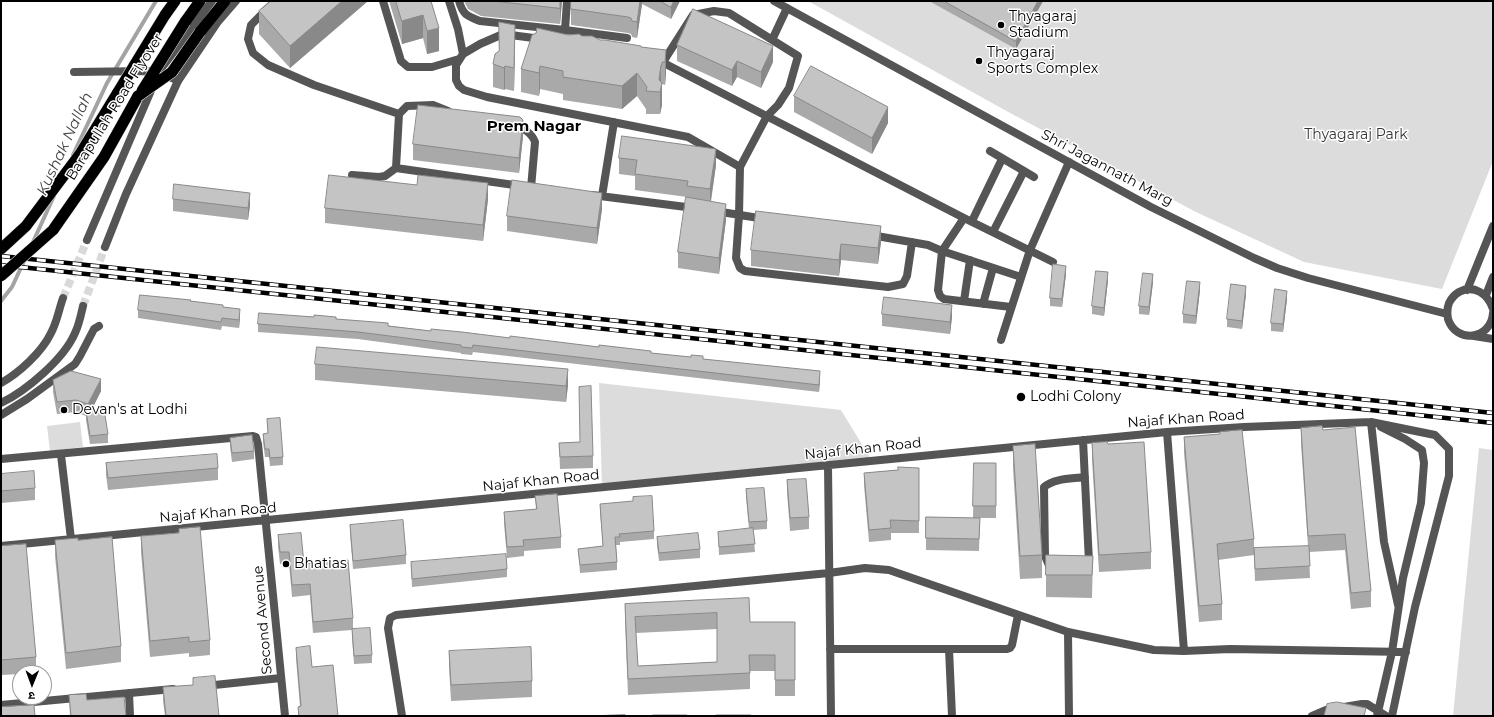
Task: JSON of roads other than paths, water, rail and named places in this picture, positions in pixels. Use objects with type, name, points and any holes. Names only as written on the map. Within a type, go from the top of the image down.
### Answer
[{"type":"highway","name":"Barapullah Road Flyover","points":[[1,250],[26,226],[80,154],[165,15],[176,1]]},
{"type":"highway","name":"Barapullah Road Flyover","points":[[1,276],[53,230],[104,157],[138,96],[200,1]]},
{"type":"highway","points":[[138,96],[172,72],[200,32],[225,1]]},
{"type":"street","points":[[87,240],[159,72],[212,1]]},
{"type":"street","points":[[105,247],[126,194],[178,81],[217,23],[236,1]]},
{"type":"street","points":[[275,1],[251,25],[248,39],[253,53],[268,65],[314,85],[400,114]]},
{"type":"street","points":[[382,1],[401,61],[408,68],[432,67],[461,57],[480,44],[503,34],[550,40]]},
{"type":"street","points":[[448,1],[458,29],[461,57],[456,65],[456,80],[459,86],[464,90],[488,97],[688,137],[740,167]]},
{"type":"street","points":[[459,1],[461,10],[468,17],[480,22],[565,30],[627,38]]},
{"type":"street","points":[[565,30],[567,1]]},
{"type":"street","name":"Shri Jagannath Marg","points":[[774,1],[1157,210],[1277,268],[1308,278],[1447,314]]},
{"type":"street","points":[[772,40],[787,8]]},
{"type":"street","points":[[663,62],[693,15],[714,11],[729,13],[798,56],[789,88],[778,105],[767,116],[740,167],[740,215],[736,258],[740,268],[745,271],[888,287],[903,284],[907,276],[912,242]]},
{"type":"street","points":[[647,55],[1053,262]]},
{"type":"street","points":[[74,72],[149,71],[159,72],[178,81]]},
{"type":"street","points":[[396,168],[400,114],[407,106],[433,106],[454,113]]},
{"type":"street","points":[[602,196],[614,122]]},
{"type":"street","points":[[352,174],[379,177],[385,176],[396,168],[535,188],[535,142],[533,136],[519,126],[505,124]]},
{"type":"street","points":[[990,152],[1034,177]]},
{"type":"street","points":[[1002,159],[968,220],[942,251],[938,290],[940,296],[944,299],[1011,307]]},
{"type":"street","points":[[1001,340],[1030,250],[1069,162]]},
{"type":"street","points":[[993,232],[1024,171]]},
{"type":"street","points":[[586,194],[773,220]]},
{"type":"street","points":[[1467,290],[1493,226]]},
{"type":"street","points":[[859,233],[928,245],[993,268],[1021,276]]},
{"type":"street","points":[[964,301],[970,260]]},
{"type":"street","points":[[983,304],[993,268]]},
{"type":"street","points":[[1486,295],[1493,277]]},
{"type":"street","points":[[1493,309],[1491,302],[1486,295],[1475,290],[1467,290],[1459,292],[1452,297],[1448,306],[1447,314],[1450,325],[1456,331],[1470,336],[1493,339]]},
{"type":"street","points":[[1,383],[10,378],[38,352],[51,333],[63,298]]},
{"type":"street","points":[[1,403],[36,380],[59,358],[75,334],[83,306]]},
{"type":"street","points":[[1470,336],[1479,334],[1486,330],[1493,320],[1493,313]]},
{"type":"street","points":[[1,415],[27,400],[75,364],[94,329],[99,326]]},
{"type":"street","points":[[1371,422],[1384,542],[1399,609]]},
{"type":"street","points":[[1371,422],[1405,439],[1422,450],[1424,463],[1421,503],[1404,578],[1392,652],[1377,713]]},
{"type":"street","name":"Najaf Khan Road","points":[[1,546],[1167,432],[1244,427],[1371,422],[1435,435],[1449,449],[1449,476],[1414,614],[1392,716]]},
{"type":"street","points":[[1167,432],[1184,651]]},
{"type":"street","name":"Second Avenue","points":[[61,455],[253,436],[256,438],[258,444],[285,716]]},
{"type":"street","points":[[1077,570],[1085,567],[1089,562],[1083,440]]},
{"type":"street","points":[[1,459],[61,455],[71,539]]},
{"type":"street","points":[[828,466],[831,716]]},
{"type":"street","points":[[1061,570],[1054,571],[1048,566],[1045,556],[1044,487],[1050,482],[1085,478]]},
{"type":"street","points":[[402,716],[388,628],[390,618],[396,615],[829,573],[865,568],[889,570],[1068,632],[1154,650],[1184,651],[1230,649],[1406,652]]},
{"type":"street","points":[[830,649],[1010,648],[1018,615]]},
{"type":"street","points":[[1068,632],[1069,716]]},
{"type":"street","points":[[949,649],[952,716]]},
{"type":"street","points":[[197,686],[281,678]]},
{"type":"street","points":[[1,705],[182,688]]},
{"type":"street","points":[[129,693],[130,716]]},
{"type":"street","points":[[1312,716],[1326,710],[1362,704],[1367,704],[1377,713],[1386,716]]},
{"type":"waterway","name":"Kushak Nallah","points":[[73,155],[107,83],[156,1]]},
{"type":"waterway","name":"Kushak Nallah","points":[[33,242],[54,196]]},
{"type":"waterway","name":"Kushak Nallah","points":[[1,301],[12,287],[25,259]]},
{"type":"tunnel","points":[[63,298],[87,240]]},
{"type":"tunnel","points":[[83,306],[105,247]]},
{"type":"railway","points":[[1,256],[1493,413]]},
{"type":"railway","points":[[1,265],[1493,423]]},
{"type":"place","name":"Thyagaraj Stadium","points":[[1001,25]]},
{"type":"place","name":"Thyagaraj Sports Complex","points":[[979,61]]},
{"type":"place","name":"Lodhi Colony","points":[[1021,397]]},
{"type":"place","name":"Devan's at Lodhi","points":[[64,410]]},
{"type":"place","name":"Bhatias","points":[[286,564]]},
{"type":"district","name":"Prem Nagar","points":[[534,127]]},
{"type":"park label","name":"Thyagaraj Park","points":[[1356,135]]}]
